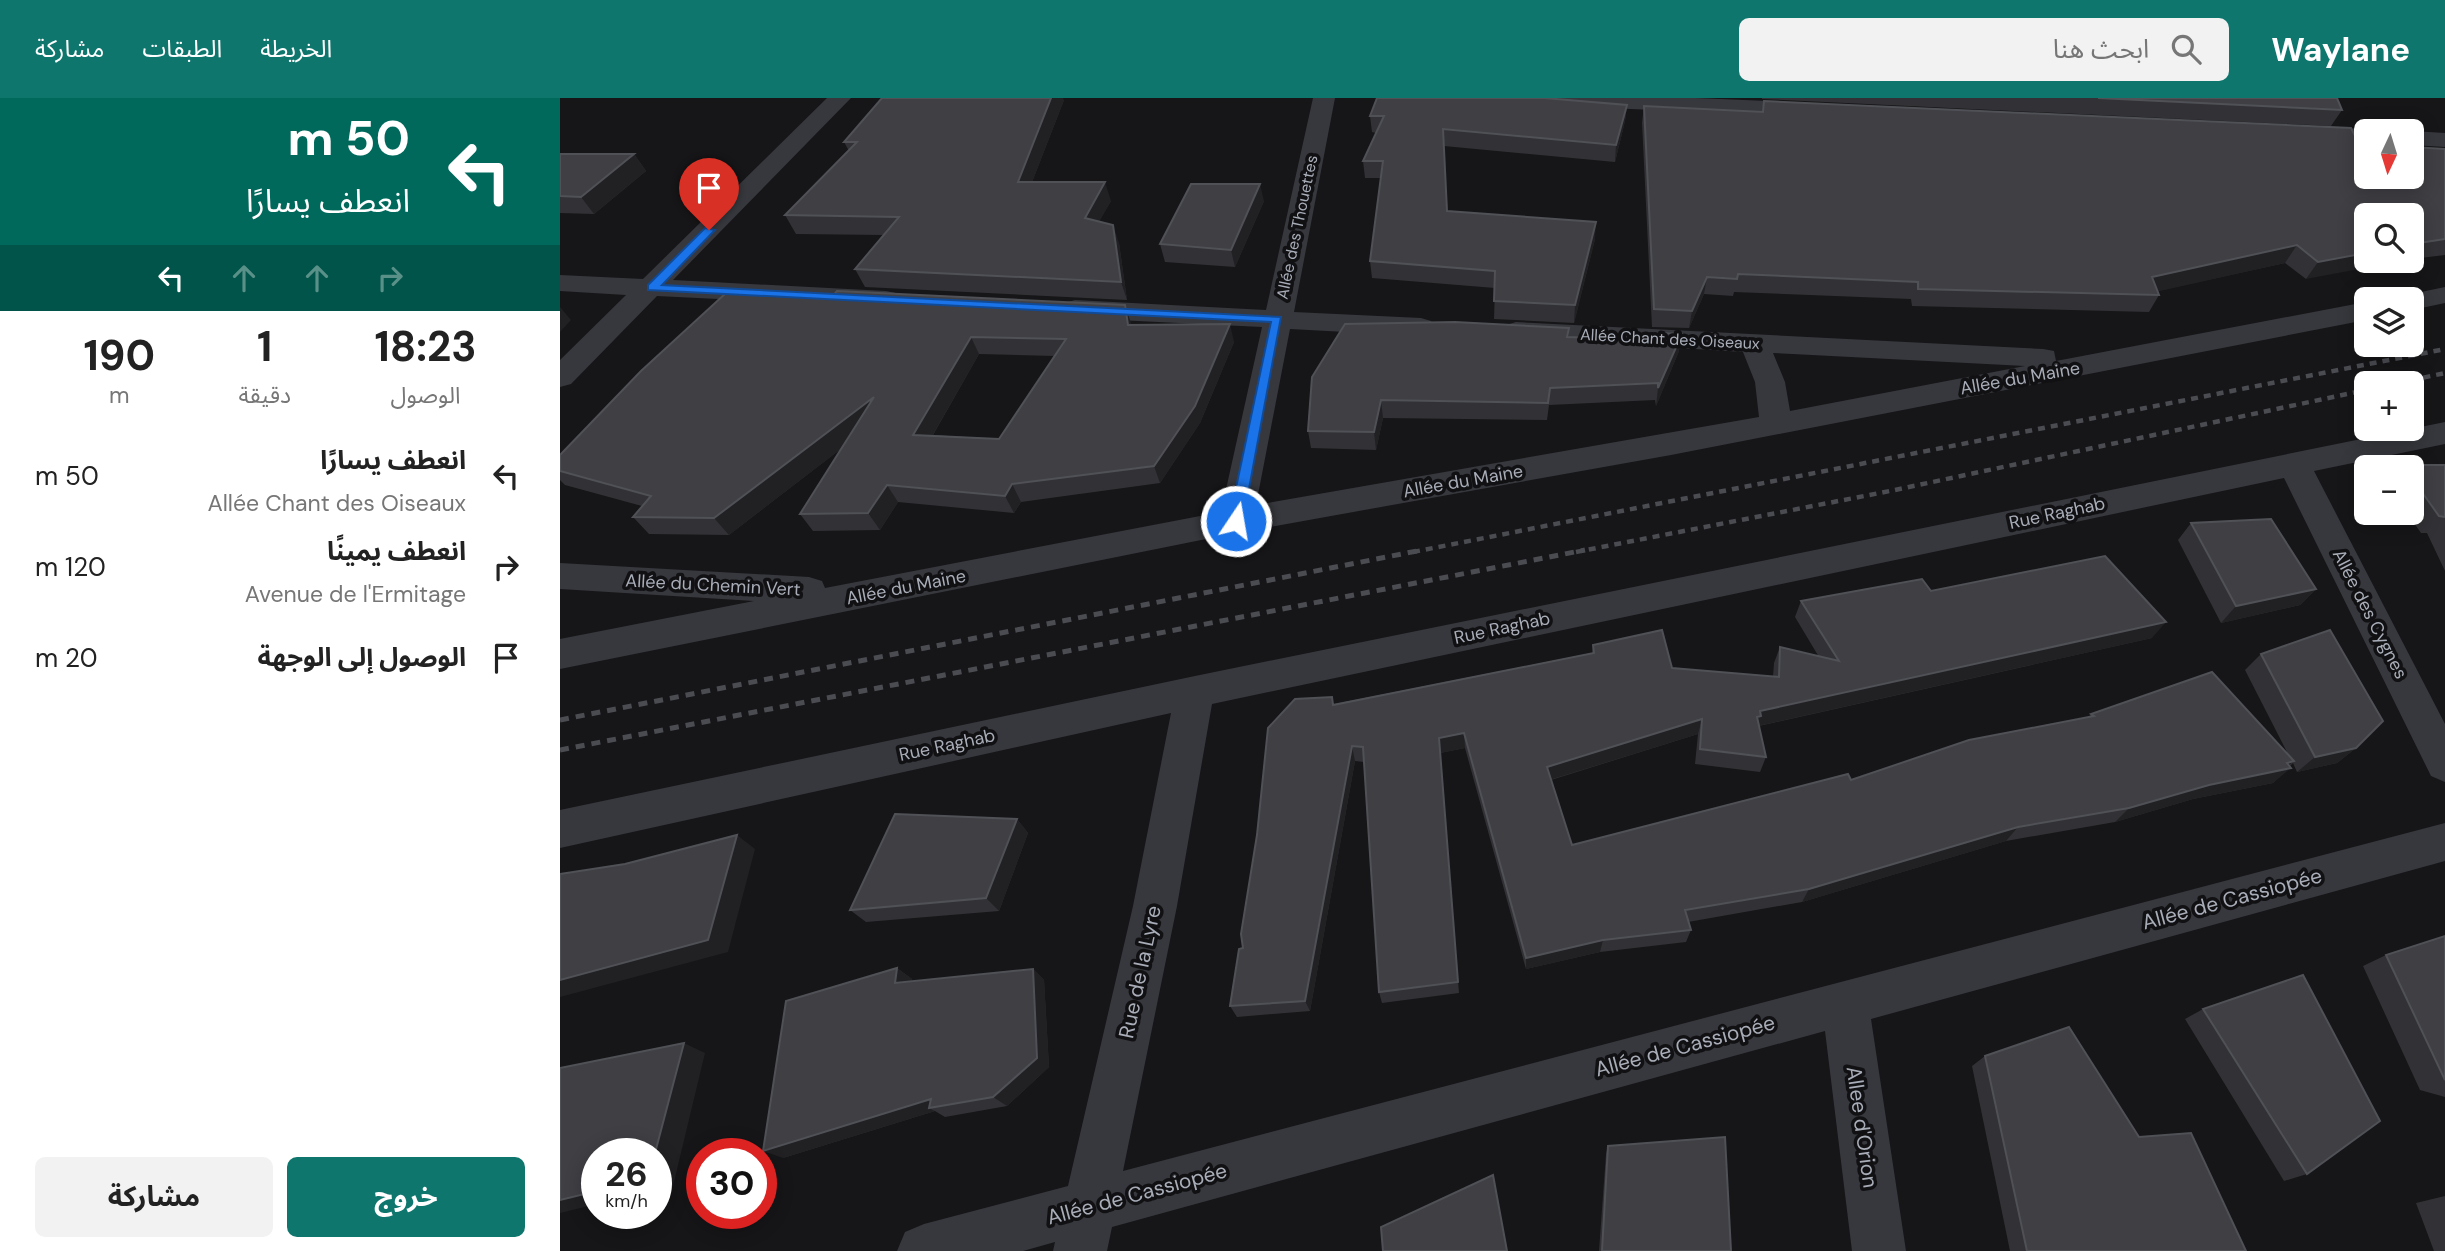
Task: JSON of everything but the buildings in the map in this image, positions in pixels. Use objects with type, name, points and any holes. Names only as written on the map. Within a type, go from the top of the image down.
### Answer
[{"type":"street","points":[[560,377],[840,98]]},
{"type":"street","name":"Allée des Thouettes","points":[[1236,521],[1324,98]]},
{"type":"street","points":[[1539,98],[1830,111]]},
{"type":"street","points":[[2284,132],[2354,135]]},
{"type":"street","points":[[2424,139],[2445,140]]},
{"type":"street","points":[[560,283],[916,301]]},
{"type":"street","points":[[2424,299],[2445,295]]},
{"type":"street","points":[[1041,307],[1454,328]]},
{"type":"street","name":"Allée du Maine","points":[[560,654],[1236,521],[2108,362],[2354,313]]},
{"type":"street","name":"Allée Chant des Oiseaux","points":[[1495,330],[2108,362]]},
{"type":"street","points":[[1753,343],[1766,367],[1775,398],[1775,423]]},
{"type":"street","name":"Rue Raghab","points":[[560,829],[1195,692],[2445,433]]},
{"type":"street","name":"Allée des Cygnes","points":[[2294,464],[2445,764]]},
{"type":"street","name":"Allée du Chemin Vert","points":[[560,576],[867,594]]},
{"type":"street","name":"Rue de la Lyre","points":[[1085,1229],[1155,906],[1195,692]]},
{"type":"street","name":"Allée de Cassiopée","points":[[924,1251],[1085,1229],[1845,1003],[2445,842]]},
{"type":"street","name":"Allee d'Orion","points":[[1845,1003],[1880,1251]]},
{"type":"railway","points":[[1413,552],[2445,349]]},
{"type":"railway","points":[[2424,377],[2445,373]]},
{"type":"railway","points":[[1576,552],[1890,491],[2354,393]]},
{"type":"railway","points":[[560,720],[1422,550]]},
{"type":"railway","points":[[560,750],[1585,550]]},
{"type":"route","points":[[709,230],[652,288],[1277,319],[1236,521]]}]
